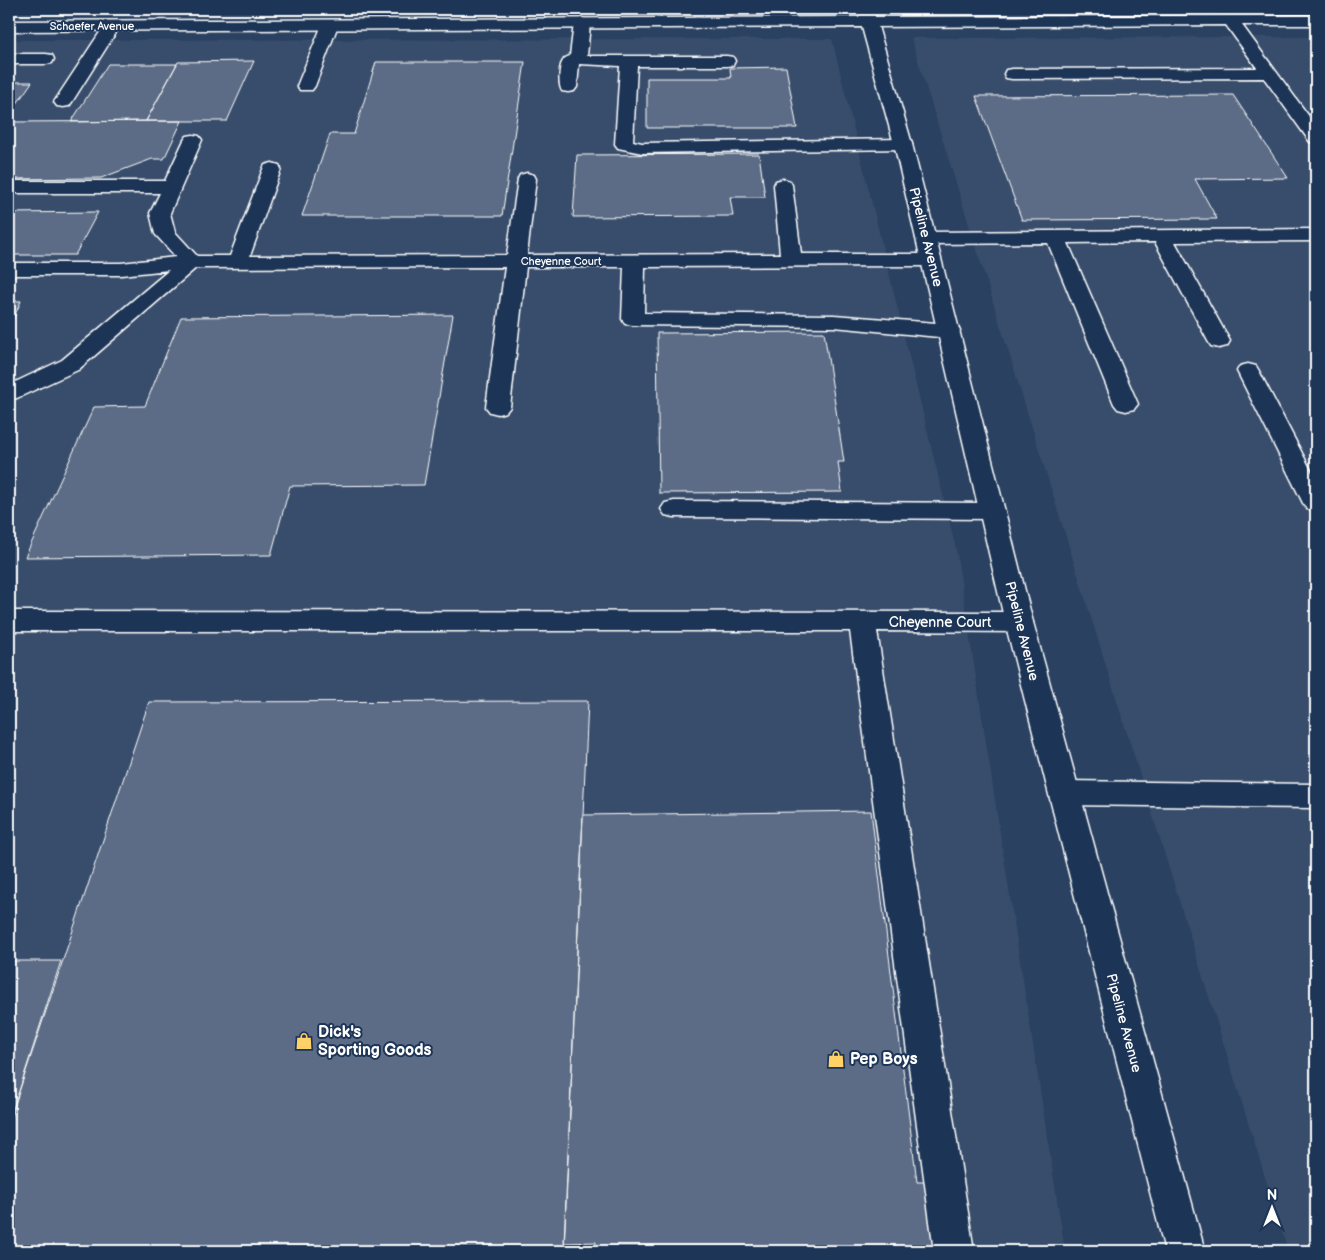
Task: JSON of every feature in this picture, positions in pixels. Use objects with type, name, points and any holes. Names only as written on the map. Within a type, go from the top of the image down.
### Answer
[{"type":"main road","name":"Schaefer Avenue","points":[[9,26],[582,23],[867,15],[1071,15],[1230,20],[1316,20]]},
{"type":"main road","name":"Pipeline Avenue","points":[[867,15],[903,144],[1019,622],[1185,1251]]},
{"type":"main road","points":[[1230,20],[1316,138]]},
{"type":"main road","points":[[578,59],[582,23]]},
{"type":"main road","points":[[306,86],[330,24]]},
{"type":"main road","points":[[63,102],[112,26]]},
{"type":"main road","points":[[9,59],[46,59]]},
{"type":"main road","points":[[568,87],[570,62],[578,59],[585,61],[727,60]]},
{"type":"main road","points":[[628,61],[624,144],[642,148],[903,144]]},
{"type":"main road","points":[[1012,74],[1269,73]]},
{"type":"main road","points":[[9,393],[70,365],[191,262],[165,234],[161,208],[193,140]]},
{"type":"main road","points":[[238,262],[272,168]]},
{"type":"main road","points":[[498,407],[527,179]]},
{"type":"main road","points":[[783,185],[791,260]]},
{"type":"main road","points":[[9,187],[171,187]]},
{"type":"main road","name":"Cheyenne Court","points":[[9,269],[121,269],[191,262],[791,260],[1055,237],[1316,235]]},
{"type":"main road","points":[[1162,236],[1219,341]]},
{"type":"main road","points":[[1055,237],[1126,404]]},
{"type":"main road","points":[[635,260],[633,319],[834,321],[949,331]]},
{"type":"main road","points":[[1248,371],[1316,503]]},
{"type":"main road","points":[[674,509],[992,511]]},
{"type":"main road","name":"Cheyenne Court","points":[[9,621],[1019,622]]},
{"type":"main road","points":[[862,622],[954,1251]]},
{"type":"main road","points":[[1064,793],[1316,796]]},
{"type":"shaded area","points":[[1316,37],[1316,1251],[1288,1251],[911,38]]},
{"type":"shaded area","points":[[832,39],[956,549],[1065,1251],[9,1251],[9,40]]},
{"type":"building","points":[[254,61],[227,121],[146,121],[178,62]]},
{"type":"building","points":[[376,62],[525,62],[502,216],[302,216],[330,134],[354,134]]},
{"type":"building","points":[[108,64],[177,64],[146,121],[71,122]]},
{"type":"building","points":[[786,67],[797,128],[647,128],[647,78],[731,78],[730,68]]},
{"type":"building","points":[[9,82],[32,82],[9,115]]},
{"type":"building","points":[[1233,95],[1288,178],[1195,179],[1217,219],[1022,220],[976,96]]},
{"type":"building","points":[[182,121],[164,159],[152,159],[101,178],[9,179],[9,122]]},
{"type":"building","points":[[759,154],[765,197],[730,197],[733,216],[573,217],[577,155]]},
{"type":"building","points":[[98,212],[75,255],[9,255],[9,213]]},
{"type":"building","points":[[9,301],[21,301],[9,329]]},
{"type":"building","points":[[453,315],[424,485],[290,486],[271,555],[25,557],[94,407],[145,406],[181,317]]},
{"type":"building","points":[[824,332],[844,462],[838,462],[842,492],[659,493],[657,333]]},
{"type":"building","name":"Dick's Sporting Goods","points":[[588,701],[564,1251],[9,1251],[9,1122],[149,702]]},
{"type":"building","points":[[871,811],[917,1182],[930,1182],[942,1251],[595,1251],[596,1242],[564,1243],[583,815]]},
{"type":"building","points":[[9,961],[61,961],[9,1122]]},
{"type":"place","name":"Dick's Sporting Goods","points":[[304,1041]]},
{"type":"place","name":"Pep Boys","points":[[836,1059]]}]
